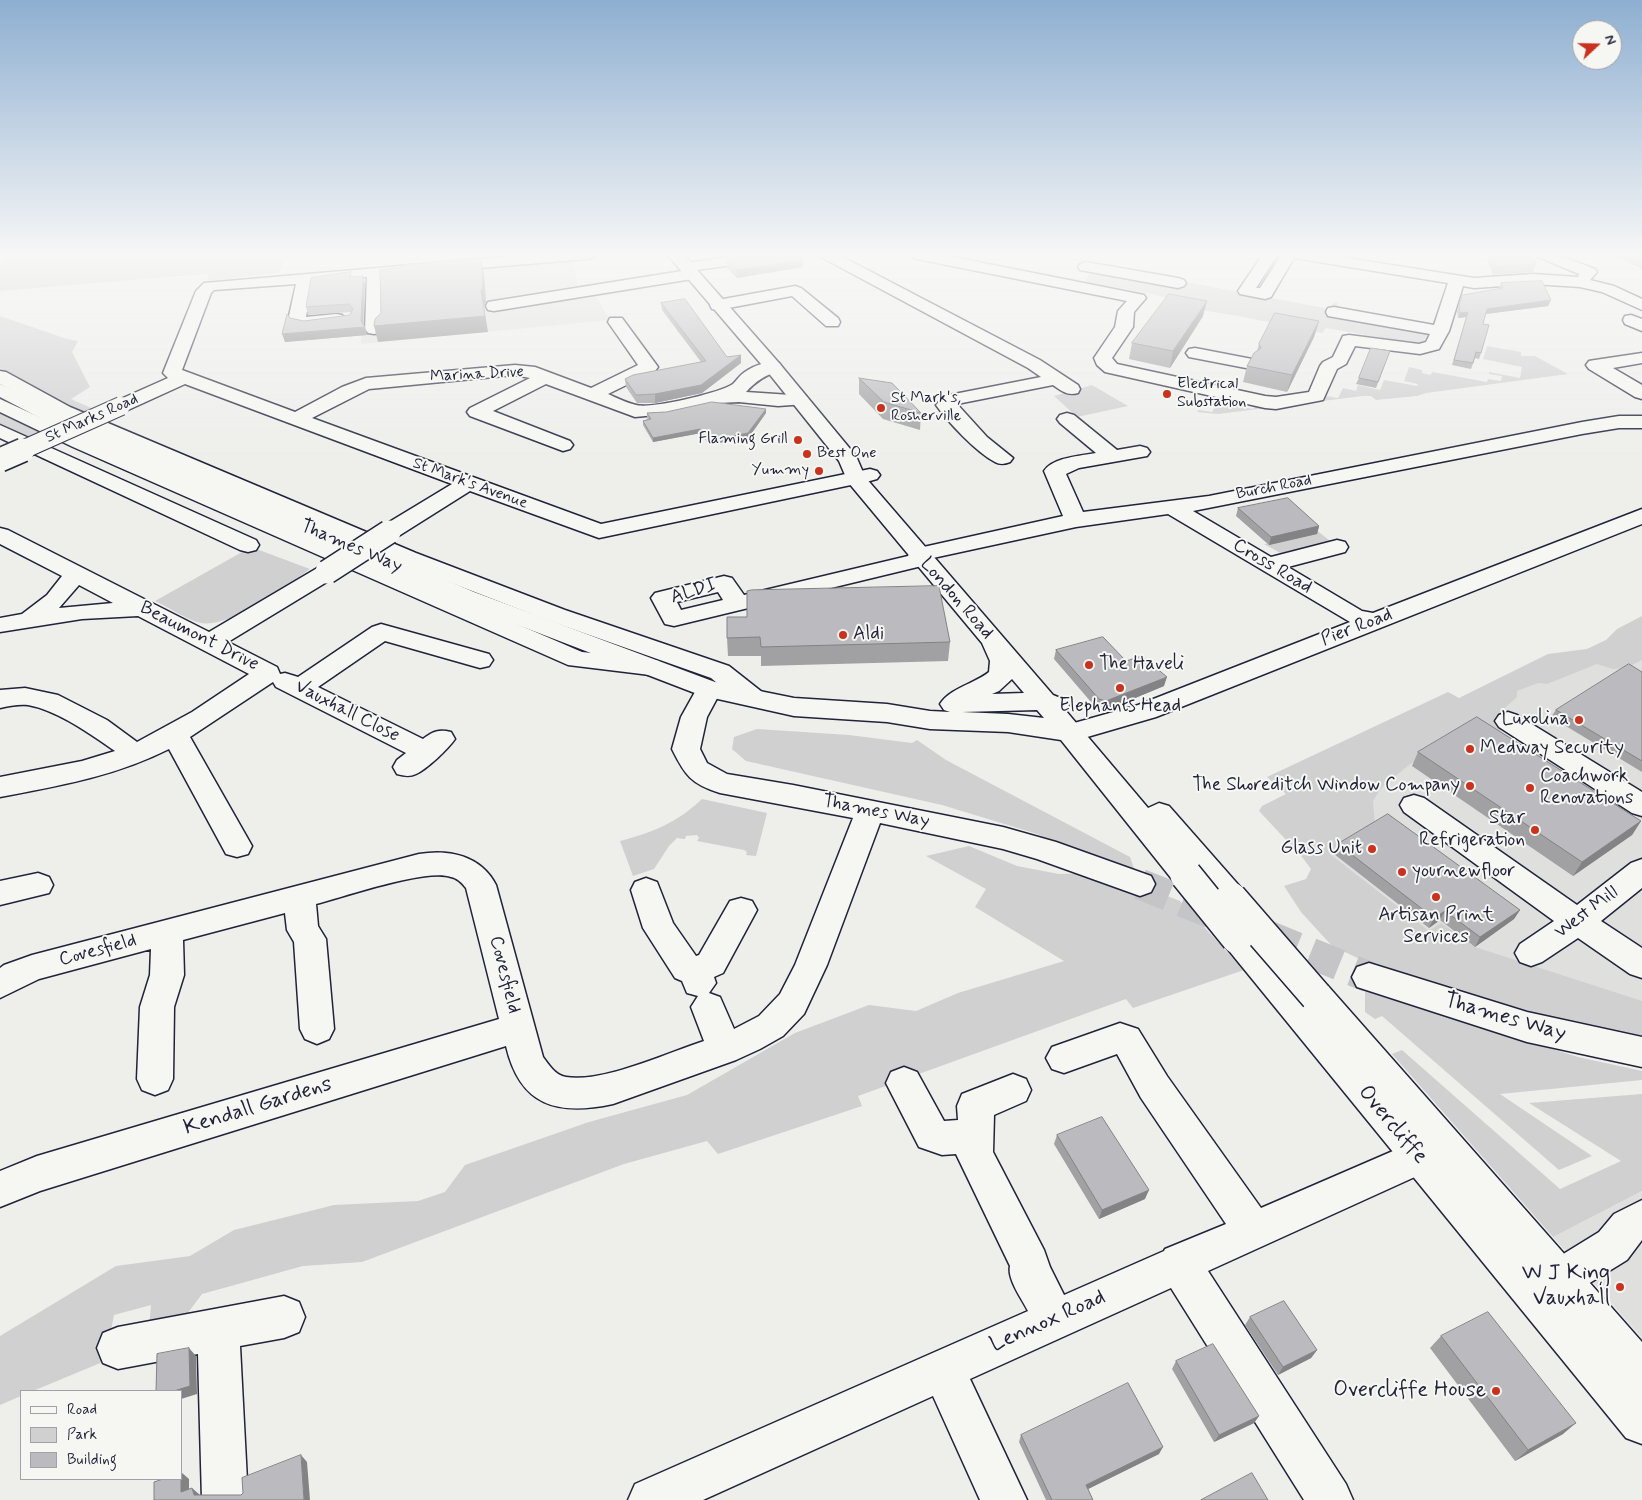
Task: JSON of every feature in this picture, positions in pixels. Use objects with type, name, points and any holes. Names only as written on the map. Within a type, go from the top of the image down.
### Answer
[{"type":"street","points":[[183,378],[172,373],[191,324]]},
{"type":"street","points":[[374,324],[374,329]]},
{"type":"street","points":[[591,395],[649,367],[617,324]]},
{"type":"street","name":"London Road","points":[[735,324],[773,367],[858,471],[994,643],[1072,716]]},
{"type":"street","points":[[958,324],[1034,364],[1064,384],[951,400],[946,405],[988,448],[1003,458]]},
{"type":"street","points":[[1124,324],[1104,355],[1103,361],[1111,368],[1198,393],[1269,402],[1315,397],[1329,366],[1340,360],[1349,340],[1425,348],[1436,342],[1442,324]]},
{"type":"street","points":[[1401,324],[1440,331]]},
{"type":"street","points":[[1194,353],[1246,363]]},
{"type":"street","points":[[1198,393],[1217,358]]},
{"type":"street","points":[[1642,358],[1595,365],[1642,393]]},
{"type":"street","name":"Marina Drive","points":[[718,397],[739,388],[762,370],[773,367]]},
{"type":"street","name":"Marina Drive","points":[[296,419],[349,391],[370,384],[520,370],[546,377],[629,410],[639,412],[718,397],[745,397],[770,401],[799,400]]},
{"type":"street","points":[[0,376],[62,412],[408,558],[565,618],[716,670],[726,675],[753,698]]},
{"type":"street","points":[[546,377],[477,412],[563,445]]},
{"type":"street","name":"St Marks Road","points":[[0,460],[183,378]]},
{"type":"street","name":"St Mark's Avenue","points":[[183,378],[596,530],[604,531],[858,471]]},
{"type":"street","name":"Thames Way","points":[[0,390],[66,424],[466,597],[709,689],[794,707],[887,713],[930,720],[1034,726],[1072,716]]},
{"type":"street","points":[[1636,422],[1621,412],[1621,404],[1625,401],[1642,398]]},
{"type":"street","points":[[0,405],[80,443],[577,659],[650,667]]},
{"type":"street","points":[[1068,419],[1112,456]]},
{"type":"street","name":"Burch Road","points":[[736,604],[1006,534],[1076,520],[1171,507],[1509,441],[1636,422]]},
{"type":"street","points":[[0,431],[248,545]]},
{"type":"street","points":[[1076,520],[1054,471],[1074,463],[1140,452]]},
{"type":"street","points":[[208,642],[327,572],[468,483]]},
{"type":"street","name":"Cross Road","points":[[1171,507],[1354,616],[1375,621]]},
{"type":"street","name":"Pier Road","points":[[1072,716],[1134,716],[1642,516]]},
{"type":"street","name":"Beaumont Drive","points":[[0,535],[268,673],[175,734],[131,756],[87,769],[0,787]]},
{"type":"street","points":[[1270,566],[1286,559],[1337,547]]},
{"type":"street","name":"London Road","points":[[926,555],[1072,716],[1154,822]]},
{"type":"street","points":[[30,620],[55,600],[72,579],[79,574]]},
{"type":"street","points":[[0,625],[82,612],[142,608]]},
{"type":"street","points":[[299,688],[381,632],[480,660]]},
{"type":"street","points":[[950,704],[990,685],[1002,675],[1003,661],[994,643]]},
{"type":"street","name":"Vauxhall Close","points":[[268,673],[425,753]]},
{"type":"street","name":"Thames Way","points":[[709,689],[694,717],[686,749],[696,769],[720,783],[1003,838],[1045,850],[1140,884]]},
{"type":"street","points":[[0,699],[26,696],[49,701],[97,726],[110,737],[126,746],[131,756]]},
{"type":"street","name":"Thames Way","points":[[887,713],[950,704],[1072,716]]},
{"type":"street","points":[[1508,721],[1642,806]]},
{"type":"street","points":[[175,734],[237,846]]},
{"type":"street","points":[[1414,806],[1642,965]]},
{"type":"street","name":"Covesfield","points":[[0,984],[32,968],[299,896],[425,864],[451,865],[470,872],[481,885],[527,1062],[537,1078],[548,1087],[572,1094],[590,1093],[613,1088],[724,1049],[768,1028],[785,1014],[811,965],[870,811]]},
{"type":"street","name":"Overcliffe","points":[[1154,822],[1186,875],[1277,986],[1432,1151],[1566,1286],[1642,1374]]},
{"type":"street","name":"Overcliffe","points":[[1154,822],[1231,898],[1316,996],[1432,1151],[1642,1422]]},
{"type":"street","name":"West Mill","points":[[1531,953],[1578,922],[1642,871]]},
{"type":"street","points":[[0,892],[38,885]]},
{"type":"street","points":[[646,890],[659,928],[700,987],[724,1049]]},
{"type":"street","points":[[299,896],[303,930],[310,939],[318,1028]]},
{"type":"street","points":[[700,987],[741,910]]},
{"type":"street","points":[[155,1078],[158,1007],[167,975],[167,932]]},
{"type":"street","name":"Thames Way","points":[[1369,977],[1527,1028],[1642,1052]]},
{"type":"street","name":"Kendall Gardens","points":[[0,1189],[37,1174],[518,1028]]},
{"type":"street","points":[[1064,1058],[1120,1038],[1126,1039],[1152,1085],[1253,1230]]},
{"type":"street","points":[[904,1083],[932,1135],[942,1138],[974,1136]]},
{"type":"street","points":[[1013,1090],[975,1106],[977,1123],[973,1148],[975,1156],[1030,1264],[1030,1271],[1055,1319]]},
{"type":"street","name":"Lennox Road","points":[[651,1500],[1432,1151]]},
{"type":"street","points":[[1642,1219],[1628,1227],[1613,1246],[1574,1270],[1569,1275],[1566,1286],[1566,1305],[1569,1314],[1642,1401]]},
{"type":"street","points":[[1179,1263],[1330,1500]]},
{"type":"street","points":[[118,1348],[284,1317]]},
{"type":"street","points":[[218,1329],[225,1500]]},
{"type":"street","points":[[943,1369],[1004,1500]]},
{"type":"shaded area","points":[[363,324],[568,324],[361,344]]},
{"type":"shaded area","points":[[1642,632],[1642,1040],[1502,1006],[1364,961],[1356,909],[1262,806]]},
{"type":"shaded area","name":"W J King Vauxhall","points":[[1642,1191],[1642,1338],[1553,1237]]},
{"type":"green space","points":[[0,324],[23,324],[78,341],[72,352],[90,387],[71,399],[98,411],[75,414],[0,368]]},
{"type":"green space","points":[[1278,324],[1386,324],[1428,332],[1424,341],[1416,344],[1326,328],[1322,333]]},
{"type":"green space","points":[[1487,346],[1521,352],[1521,356],[1535,356],[1568,374],[1426,393],[1417,396],[1376,400],[1371,396],[1363,396],[1218,414],[1197,412],[1199,410],[1212,412],[1221,396],[1223,397],[1220,402],[1253,409],[1256,404],[1323,399],[1325,396],[1338,398],[1343,388],[1356,391],[1358,385],[1380,390],[1384,380],[1417,386],[1418,384],[1404,381],[1409,367],[1422,370],[1422,373],[1430,375],[1433,372],[1487,382],[1488,379],[1501,381],[1502,376],[1489,374],[1489,372],[1520,378],[1522,367],[1483,359]]},
{"type":"green space","points":[[1092,385],[1128,406],[1077,417],[1054,396]]},
{"type":"green space","points":[[0,411],[43,432],[28,440],[0,427]]},
{"type":"green space","points":[[1301,518],[1334,544],[1284,555],[1264,544],[1284,541],[1266,525]]},
{"type":"green space","points":[[251,547],[310,569],[257,605],[242,613],[213,623],[201,623],[155,601]]},
{"type":"green space","points":[[1642,616],[1642,660],[1626,668],[1613,669],[1597,664],[1547,684],[1538,683],[1517,691],[1517,697],[1499,713],[1503,728],[1497,733],[1468,730],[1409,765],[1381,788],[1373,801],[1375,826],[1330,854],[1429,931],[1441,923],[1475,947],[1642,1001],[1642,1040],[1502,1006],[1364,961],[1332,946],[1301,912],[1284,886],[1306,879],[1311,869],[1259,811],[1262,806],[1286,794],[1267,777],[1448,692],[1459,698],[1548,654],[1587,649],[1606,640],[1617,629]]},
{"type":"green space","points":[[757,729],[849,735],[912,743],[917,740],[946,760],[1130,857],[1136,874],[1034,833],[942,805],[746,761],[732,749],[734,737]]},
{"type":"green space","points":[[702,799],[767,813],[756,856],[746,855],[747,852],[744,850],[697,841],[699,838],[697,835],[686,836],[685,839],[677,838],[669,846],[654,869],[633,876],[620,841],[664,826],[684,814]]},
{"type":"green space","points":[[969,846],[1017,866],[1059,874],[1109,873],[1180,901],[1244,970],[1133,1008],[1126,999],[858,1096],[862,1106],[718,1154],[707,1141],[624,1164],[362,1262],[303,1266],[202,1294],[184,1318],[149,1328],[151,1305],[114,1315],[105,1361],[35,1390],[20,1390],[20,1396],[0,1405],[0,1336],[116,1266],[190,1256],[234,1230],[334,1205],[418,1201],[445,1192],[465,1165],[589,1122],[687,1095],[795,1033],[869,1005],[916,1011],[958,993],[1064,961],[975,907],[986,889],[926,856]]},
{"type":"green space","points":[[1365,991],[1578,1057],[1642,1071],[1642,1080],[1500,1094],[1592,1156],[1559,1170],[1382,1016],[1375,1019],[1365,1012]]},
{"type":"green space","points":[[1402,1050],[1560,1189],[1621,1161],[1529,1103],[1642,1094],[1642,1191],[1553,1237],[1392,1054]]},
{"type":"building","points":[[284,324],[363,324],[365,327],[282,334]]},
{"type":"building","points":[[374,324],[396,324],[374,326]]},
{"type":"building","points":[[677,324],[703,324],[727,357],[741,355],[701,385],[655,394],[636,395],[625,379],[633,375],[706,361]]},
{"type":"building","points":[[1146,324],[1191,324],[1173,351],[1132,343]]},
{"type":"building","points":[[1269,324],[1318,324],[1292,375],[1247,366],[1254,353],[1261,348],[1259,344]]},
{"type":"building","points":[[1464,324],[1489,325],[1481,353],[1476,352],[1473,363],[1454,360]]},
{"type":"building","points":[[1371,348],[1390,351],[1378,382],[1359,378]]},
{"type":"building","points":[[859,378],[892,383],[921,413],[884,402]]},
{"type":"building","points":[[712,402],[766,409],[748,433],[709,441],[700,429],[653,438],[643,421],[651,419],[647,413],[666,412]]},
{"type":"building","points":[[1288,498],[1319,526],[1271,537],[1238,508]]},
{"type":"building","points":[[939,586],[950,642],[761,647],[760,637],[727,638],[727,617],[747,617],[747,591],[751,590]]},
{"type":"building","points":[[1103,637],[1126,661],[1142,656],[1167,677],[1106,701],[1099,699],[1056,650]]},
{"type":"building","points":[[1629,664],[1642,672],[1642,761],[1556,710]]},
{"type":"building","points":[[1477,717],[1641,821],[1582,862],[1418,752]]},
{"type":"building","points":[[1388,814],[1520,910],[1480,937],[1445,911],[1434,918],[1338,844]]},
{"type":"building","points":[[1102,1117],[1149,1190],[1102,1210],[1057,1135]]},
{"type":"building","points":[[1284,1301],[1317,1350],[1283,1367],[1250,1317]]},
{"type":"building","name":"Overcliffe House","points":[[1488,1312],[1576,1423],[1528,1450],[1441,1336]]},
{"type":"building","points":[[1213,1344],[1259,1416],[1219,1435],[1176,1361]]},
{"type":"building","points":[[189,1348],[190,1386],[177,1390],[156,1390],[157,1354]]},
{"type":"building","points":[[1128,1383],[1163,1447],[1086,1485],[1093,1500],[1052,1500],[1021,1435]]},
{"type":"building","points":[[301,1455],[304,1500],[154,1500],[154,1482],[160,1480],[181,1480],[181,1492],[192,1488],[194,1495],[241,1495],[243,1493],[242,1478]]},
{"type":"building","points":[[1252,1473],[1268,1500],[1201,1500]]},
{"type":"tunnel","points":[[1140,884],[1369,977]]},
{"type":"place","name":"Electrical Substation","points":[[1167,394]]},
{"type":"place","name":"St Mark's, Rosherville","points":[[881,408]]},
{"type":"place","name":"Flaming Grill","points":[[798,440]]},
{"type":"place","name":"Best One","points":[[807,454]]},
{"type":"place","name":"Yummy","points":[[819,471]]},
{"type":"place","name":"Aldi","points":[[843,635]]},
{"type":"place","name":"The Haveli","points":[[1089,665]]},
{"type":"place","name":"Elephants Head","points":[[1120,688]]},
{"type":"place","name":"Luxolina","points":[[1579,720]]},
{"type":"place","name":"Medway Security","points":[[1470,749]]},
{"type":"place","name":"The Shoreditch Window Company","points":[[1470,786]]},
{"type":"place","name":"Coachwork Renovations","points":[[1530,788]]},
{"type":"place","name":"Star Refrigeration","points":[[1535,830]]},
{"type":"place","name":"Glass Unit","points":[[1372,849]]},
{"type":"place","name":"yournewfloor","points":[[1402,872]]},
{"type":"place","name":"Artisan Print Services","points":[[1436,897]]},
{"type":"place","name":"W J King Vauxhall","points":[[1620,1287]]},
{"type":"place","name":"Overcliffe House","points":[[1496,1391]]}]
